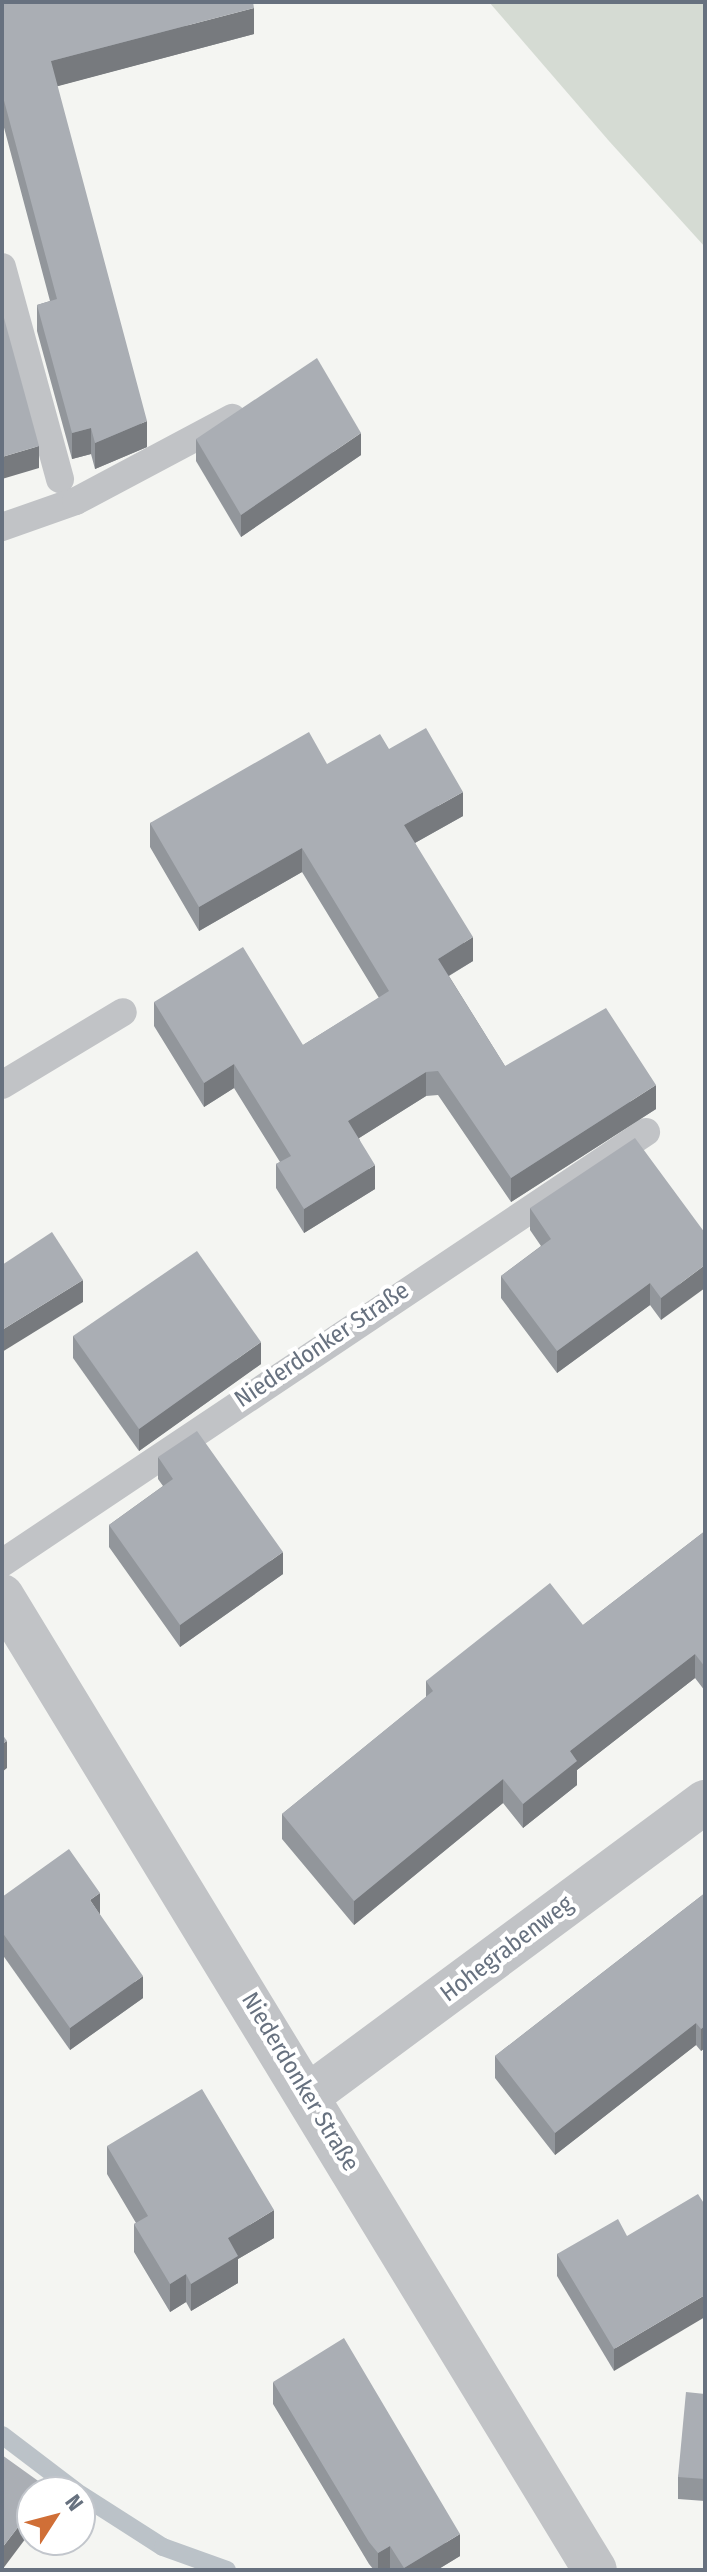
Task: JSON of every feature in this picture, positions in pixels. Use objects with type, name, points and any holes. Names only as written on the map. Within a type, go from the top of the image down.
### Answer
[{"type":"street","name":"Niederdonker Straße","points":[[2,1596],[309,2095],[595,2570]]},
{"type":"street","name":"Hohegrabenweg","points":[[309,2095],[705,1802]]},
{"type":"lane","points":[[2,267],[60,479]]},
{"type":"lane","points":[[2,527],[144,467],[261,401]]},
{"type":"lane","points":[[2,1085],[123,1012]]},
{"type":"lane","name":"Niederdonker Straße","points":[[2,1563],[646,1132]]},
{"type":"shaded area","points":[[489,2],[705,2],[705,247],[609,141]]},
{"type":"building","points":[[2,2],[253,2],[254,8],[51,61],[147,421],[95,443],[91,428],[72,433],[37,305],[57,299],[2,93]]},
{"type":"building","points":[[2,319],[39,446],[2,457]]},
{"type":"building","points":[[317,358],[361,433],[241,515],[196,439]]},
{"type":"building","points":[[426,728],[463,792],[404,825],[473,937],[438,959],[505,1066],[606,1008],[656,1085],[511,1178],[438,1071],[426,1072],[348,1121],[375,1165],[304,1209],[276,1164],[291,1156],[234,1064],[204,1083],[154,1002],[243,947],[303,1045],[389,991],[302,848],[199,907],[150,823],[309,732],[327,764],[380,734],[389,749]]},
{"type":"building","points":[[635,1138],[705,1233],[705,1265],[661,1298],[650,1283],[557,1351],[501,1276],[551,1239],[530,1208]]},
{"type":"building","points":[[52,1232],[83,1280],[2,1330],[2,1265]]},
{"type":"building","points":[[197,1251],[261,1342],[139,1429],[73,1336]]},
{"type":"building","points":[[197,1431],[283,1552],[180,1625],[109,1525],[173,1479],[158,1457]]},
{"type":"building","points":[[705,1531],[705,1667],[695,1654],[570,1751],[577,1761],[523,1804],[503,1779],[354,1901],[282,1814],[433,1691],[426,1681],[550,1583],[583,1625]]},
{"type":"building","points":[[69,1849],[100,1893],[90,1900],[143,1976],[70,2028],[2,1932],[2,1897]]},
{"type":"building","points":[[705,1893],[705,2026],[701,2029],[696,2023],[555,2133],[495,2056]]},
{"type":"building","points":[[202,2089],[274,2210],[228,2238],[238,2256],[191,2284],[186,2274],[170,2284],[134,2224],[148,2216],[107,2146]]},
{"type":"building","points":[[698,2194],[705,2205],[705,2295],[614,2349],[557,2254],[618,2219],[627,2236]]},
{"type":"building","points":[[344,2338],[460,2534],[404,2568],[390,2546],[378,2553],[369,2542],[273,2382]]},
{"type":"building","points":[[686,2392],[705,2394],[705,2479],[678,2477]]},
{"type":"building","points":[[2,2455],[31,2476],[16,2476],[16,2530],[2,2548]]},
{"type":"waterway","points":[[2,2435],[56,2476]]},
{"type":"waterway","points":[[96,2504],[163,2547],[227,2570]]}]
